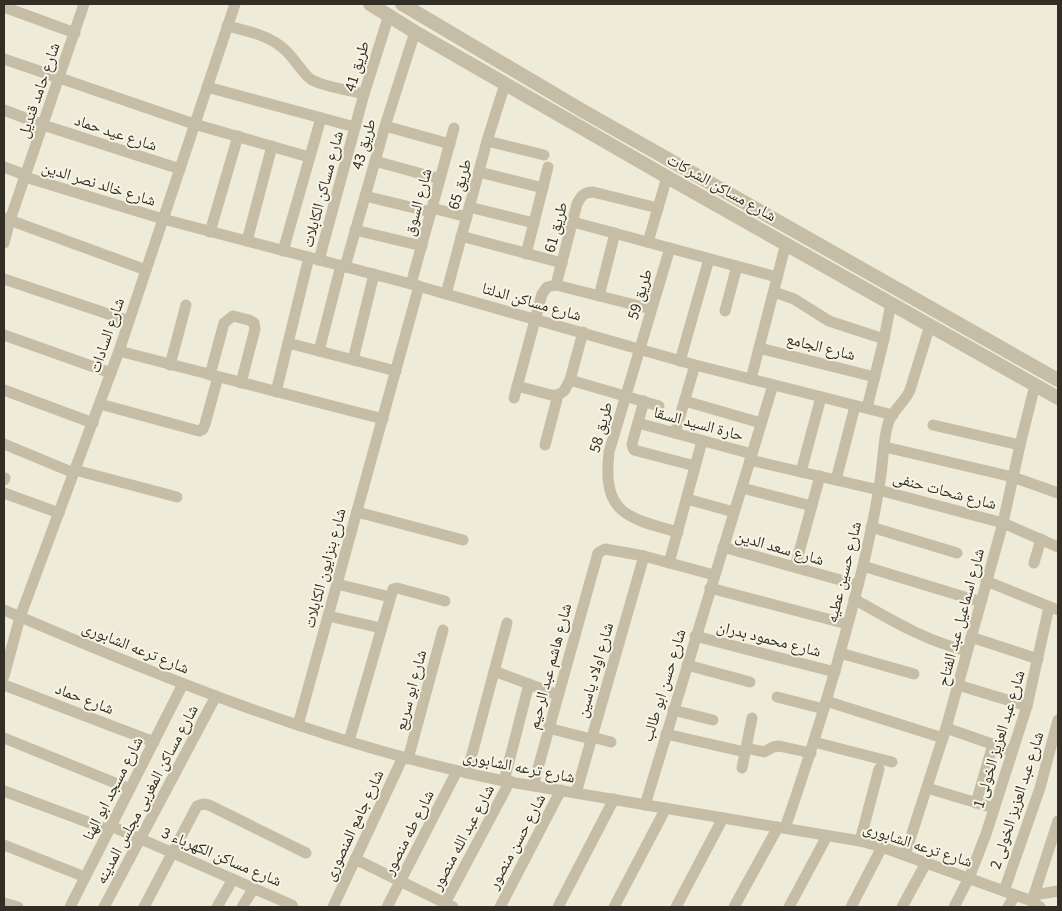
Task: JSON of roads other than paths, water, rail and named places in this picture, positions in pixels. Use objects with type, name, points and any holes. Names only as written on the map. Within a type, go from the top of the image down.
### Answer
[{"type":"street","name":"شارع حامد قنديل","points":[[4,243],[7,219],[25,176],[84,4]]},
{"type":"street","name":"شارع السادات","points":[[4,676],[20,616],[111,373],[235,4]]},
{"type":"street","name":"شارع مساكن الشركات","points":[[370,4],[415,32],[667,177],[1058,398]]},
{"type":"street","name":"شارع مساكن الشركات","points":[[402,4],[583,111],[1058,380]]},
{"type":"street","points":[[4,7],[74,32]]},
{"type":"street","name":"طريق 41","points":[[355,127],[389,15]]},
{"type":"street","points":[[227,26],[266,37],[275,42],[284,48],[297,62],[310,80],[364,94]]},
{"type":"street","name":"طريق 43","points":[[319,351],[385,126],[415,32]]},
{"type":"street","points":[[4,59],[194,124],[310,156]]},
{"type":"street","name":"طريق 65","points":[[446,294],[487,141],[505,84]]},
{"type":"street","points":[[207,87],[355,127]]},
{"type":"street","name":"شارع عيد حماد","points":[[4,110],[43,125],[180,169]]},
{"type":"street","points":[[575,124],[583,111]]},
{"type":"street","points":[[283,251],[321,118]]},
{"type":"street","points":[[385,126],[450,144]]},
{"type":"street","name":"شارع مساكن الكابلات","points":[[276,392],[288,343],[355,127]]},
{"type":"street","name":"شارع السوق","points":[[383,419],[396,371],[422,246],[454,128]]},
{"type":"street","points":[[210,232],[238,136]]},
{"type":"street","points":[[487,141],[544,155]]},
{"type":"street","points":[[247,241],[272,146]]},
{"type":"street","points":[[375,162],[440,179]]},
{"type":"street","name":"شارع خالد نصر الدين","points":[[4,166],[25,176],[162,220]]},
{"type":"street","points":[[526,254],[548,167]]},
{"type":"street","points":[[479,172],[543,188]]},
{"type":"street","points":[[648,242],[667,177]]},
{"type":"street","name":"طريق 61","points":[[556,286],[572,222],[581,196],[586,192],[593,192],[658,208]]},
{"type":"street","points":[[365,196],[432,210],[468,212],[534,223]]},
{"type":"street","points":[[7,219],[146,270]]},
{"type":"street","name":"شارع مساكن الدلتا","points":[[162,220],[374,274],[695,365],[892,415]]},
{"type":"street","points":[[572,222],[778,277]]},
{"type":"street","points":[[355,230],[422,246]]},
{"type":"street","points":[[600,296],[614,233]]},
{"type":"street","points":[[462,236],[562,263]]},
{"type":"street","points":[[751,379],[786,243]]},
{"type":"street","name":"طريق 59","points":[[640,349],[670,248]]},
{"type":"street","points":[[677,360],[706,258]]},
{"type":"street","points":[[725,311],[737,266]]},
{"type":"street","points":[[353,360],[374,274]]},
{"type":"street","points":[[4,279],[128,321]]},
{"type":"street","points":[[583,332],[570,380],[564,392],[558,395],[551,395],[516,392],[544,290],[547,287],[556,286],[652,309]]},
{"type":"street","points":[[774,292],[794,299],[829,321],[884,339]]},
{"type":"street","points":[[867,408],[891,303]]},
{"type":"street","points":[[170,365],[186,305]]},
{"type":"street","points":[[100,404],[194,431],[203,429],[222,328],[228,319],[233,316],[254,323],[254,334],[241,383]]},
{"type":"street","name":"شارع حسين عطيه","points":[[734,907],[781,828],[813,748],[863,566],[879,490],[886,430],[892,415],[907,398],[930,325]]},
{"type":"street","points":[[4,335],[111,373]]},
{"type":"street","points":[[288,343],[396,371]]},
{"type":"street","name":"شارع الجامع","points":[[759,348],[875,377]]},
{"type":"street","name":"طريق 58","points":[[640,349],[609,452],[608,484],[613,500],[624,512],[637,521],[678,532]]},
{"type":"street","points":[[118,352],[383,419]]},
{"type":"street","points":[[675,433],[695,365]]},
{"type":"street","points":[[570,380],[659,406]]},
{"type":"street","name":"شارع حسن ابو طالب","points":[[644,805],[773,385]]},
{"type":"street","name":"شارع اسماعيل عبد الفتاح","points":[[905,855],[945,733],[1003,523],[1020,445],[1036,385]]},
{"type":"street","points":[[4,390],[93,423]]},
{"type":"street","points":[[545,446],[558,395]]},
{"type":"street","points":[[800,472],[821,397]]},
{"type":"street","points":[[644,401],[632,445],[634,450],[696,466]]},
{"type":"street","points":[[684,401],[762,423]]},
{"type":"street","points":[[836,480],[855,406]]},
{"type":"street","name":"شارع بنزايون الكابلات","points":[[298,725],[383,419]]},
{"type":"street","name":"حارة السيد السقا","points":[[638,423],[800,472],[820,476]]},
{"type":"street","points":[[933,425],[1020,445]]},
{"type":"street","points":[[669,563],[702,441]]},
{"type":"street","points":[[4,444],[75,472],[177,497]]},
{"type":"street","points":[[885,447],[1013,478],[1058,493]]},
{"type":"street","points":[[795,567],[820,476]]},
{"type":"street","name":"شارع شحات حنفى","points":[[820,476],[1003,523],[1058,547]]},
{"type":"street","points":[[742,488],[812,506]]},
{"type":"street","points":[[4,493],[59,513]]},
{"type":"street","points":[[686,499],[734,512]]},
{"type":"street","points":[[357,512],[463,540]]},
{"type":"street","points":[[871,527],[957,553]]},
{"type":"street","points":[[1034,562],[1041,539]]},
{"type":"street","name":"شارع سعد الدين","points":[[723,548],[858,585]]},
{"type":"street","name":"شارع هاشم عبد الرحيم","points":[[533,786],[596,556],[601,550],[605,549],[644,556]]},
{"type":"street","points":[[644,556],[714,575]]},
{"type":"street","name":"شارع اولاد ياسين","points":[[576,793],[644,556]]},
{"type":"street","points":[[863,566],[981,602]]},
{"type":"street","points":[[986,581],[1055,606]]},
{"type":"street","points":[[337,584],[390,597]]},
{"type":"street","points":[[349,741],[390,597],[395,588],[445,601]]},
{"type":"street","points":[[710,588],[847,624]]},
{"type":"street","points":[[854,599],[916,633],[942,644],[967,651]]},
{"type":"street","name":"شارع عبد العزيز الخولى 1","points":[[954,907],[969,878],[994,808],[1055,606]]},
{"type":"street","name":"شارع ترعه الشابورى","points":[[4,610],[183,684],[298,725],[405,758],[533,786],[860,841],[1035,901]]},
{"type":"street","points":[[328,616],[381,628]]},
{"type":"street","name":"شارع طه منصور","points":[[387,907],[462,772],[507,623]]},
{"type":"street","name":"شارع ابو سريع","points":[[405,758],[442,630]]},
{"type":"street","name":"شارع محمود بدران","points":[[695,636],[835,672]]},
{"type":"street","points":[[971,637],[1038,659]]},
{"type":"street","points":[[840,652],[914,674]]},
{"type":"street","points":[[687,665],[750,682]]},
{"type":"street","points":[[494,671],[558,695]]},
{"type":"street","name":"شارع مسجد ابو الهنا","points":[[70,907],[183,684]]},
{"type":"street","name":"شارع عبد الله منصور","points":[[447,906],[507,781],[528,684]]},
{"type":"street","name":"شارع حماد","points":[[4,685],[154,742]]},
{"type":"street","points":[[958,686],[1026,706]]},
{"type":"street","name":"شارع مساكن المغربى مجلس المدينه","points":[[104,907],[216,696]]},
{"type":"street","points":[[777,697],[825,705],[993,744],[1012,751]]},
{"type":"street","points":[[673,710],[713,720]]},
{"type":"street","points":[[742,768],[752,718]]},
{"type":"street","name":"شارع عبد العزيز الخولى 2","points":[[1008,907],[1009,893],[1058,720]]},
{"type":"street","points":[[548,728],[611,742]]},
{"type":"street","points":[[666,734],[746,750],[764,752],[779,746],[813,748],[892,762]]},
{"type":"street","points":[[4,738],[130,789]]},
{"type":"street","points":[[976,803],[993,744]]},
{"type":"street","name":"شارع جامع المنصورى","points":[[333,907],[405,758]]},
{"type":"street","points":[[860,841],[879,769]]},
{"type":"street","points":[[927,788],[994,808]]},
{"type":"street","name":"شارع حسن منصور","points":[[500,907],[560,790]]},
{"type":"street","name":"شارع مساكن الكهرباء 3","points":[[4,791],[141,839],[293,906]]},
{"type":"street","points":[[558,907],[614,800]]},
{"type":"street","points":[[144,907],[197,806],[203,804],[209,805],[306,853]]},
{"type":"street","points":[[614,907],[666,808]]},
{"type":"street","points":[[676,907],[723,818]]},
{"type":"street","points":[[1035,901],[1058,821]]},
{"type":"street","points":[[789,907],[827,836]]},
{"type":"street","points":[[4,845],[85,877]]},
{"type":"street","points":[[851,907],[882,847]]},
{"type":"street","points":[[355,859],[447,906]]},
{"type":"street","points":[[902,907],[926,863]]},
{"type":"street","points":[[217,907],[233,879]]},
{"type":"street","points":[[242,907],[254,888]]},
{"type":"street","points":[[1035,901],[1058,891]]},
{"type":"street","points":[[4,902],[18,907]]}]
